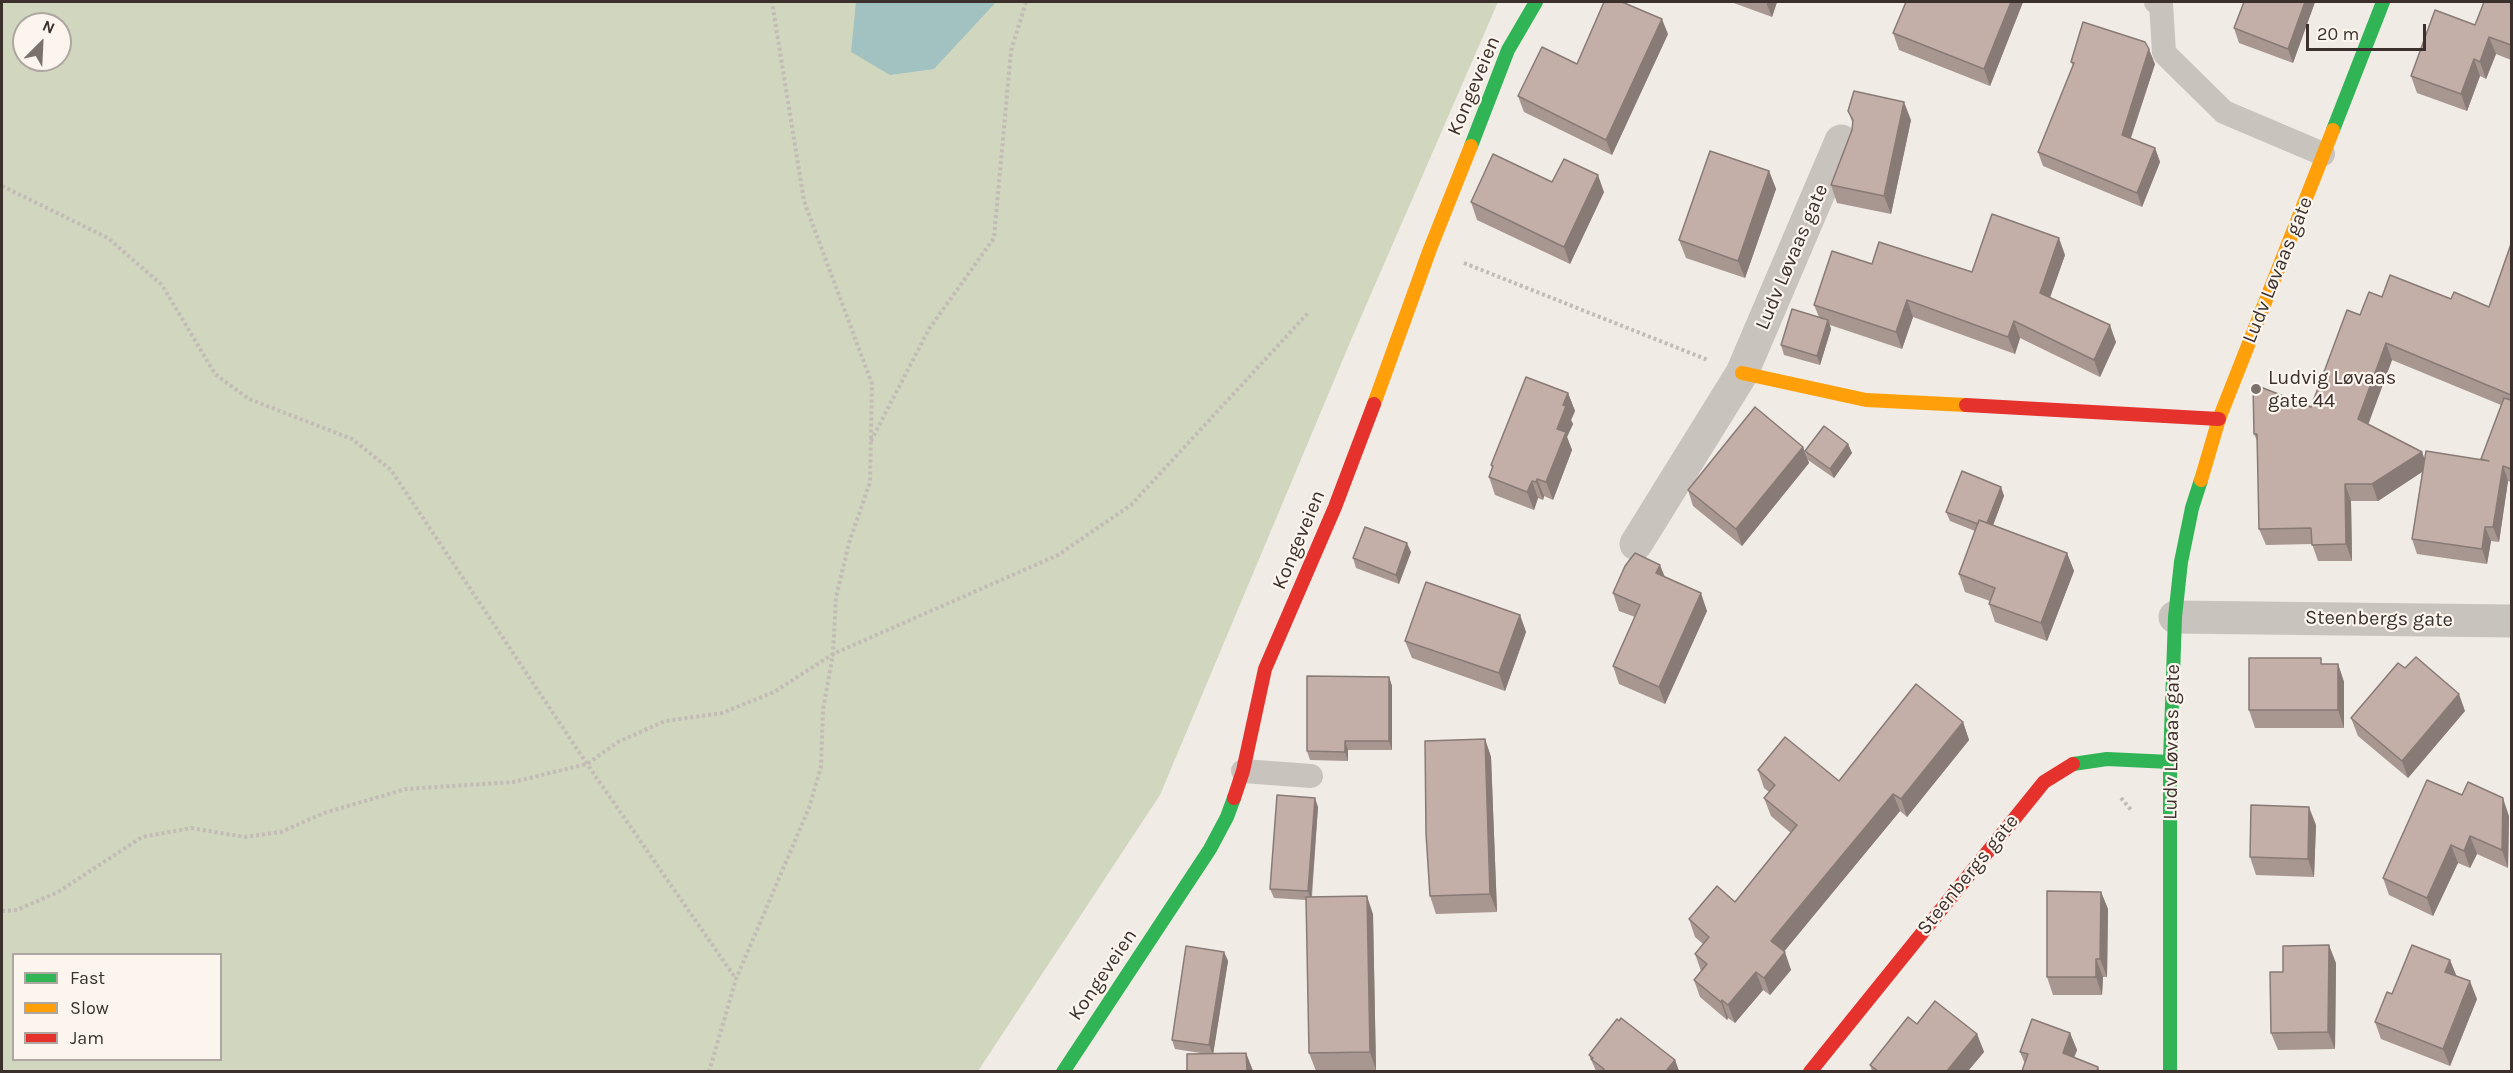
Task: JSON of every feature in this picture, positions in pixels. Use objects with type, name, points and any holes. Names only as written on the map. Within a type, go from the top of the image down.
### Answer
[{"type":"street","name":"Kongeveien","points":[[1063,1071],[1210,849],[1227,817],[1243,771],[1265,669],[1335,507],[1401,334],[1430,249],[1508,50],[1536,2]]},
{"type":"street","name":"Ludv Løvaas gate","points":[[2170,1071],[2170,762],[2175,617],[2181,562],[2192,508],[2219,419],[2383,2]]},
{"type":"street","name":"Ludv Løvaas gate","points":[[1636,544],[1742,373],[1841,141]]},
{"type":"street","points":[[1742,373],[1866,400],[2219,419]]},
{"type":"street","name":"Steenbergs gate","points":[[2175,617],[2511,621]]},
{"type":"street","name":"Steenbergs gate","points":[[1810,1071],[2044,782],[2072,764],[2107,759],[2170,762]]},
{"type":"lane","points":[[2156,2],[2161,3],[2164,53],[2224,112],[2323,154]]},
{"type":"lane","points":[[1243,771],[1311,777]]},
{"type":"path","points":[[709,1071],[736,980],[809,808],[821,767],[823,710],[833,654],[836,597],[849,543],[870,482],[872,384],[804,201],[772,2]]},
{"type":"path","points":[[871,442],[929,329],[994,238],[1011,51],[1026,2]]},
{"type":"path","points":[[2,186],[108,238],[162,285],[215,374],[249,399],[352,439],[392,470],[587,764],[736,980]]},
{"type":"path","points":[[1430,249],[1742,373]]},
{"type":"path","points":[[2,911],[17,910],[58,892],[142,837],[191,828],[245,837],[282,832],[324,813],[406,789],[513,782],[587,764],[618,742],[665,721],[722,713],[774,692],[833,654],[1058,555],[1131,505],[1308,313]]},
{"type":"path","points":[[2111,794],[2120,797],[2135,815]]},
{"type":"green space","points":[[2,2],[1498,2],[1354,333],[1160,795],[978,1071],[2,1072]]},
{"type":"water","points":[[856,2],[996,2],[934,69],[890,75],[851,52]]},
{"type":"building","points":[[1604,2],[1622,2],[1662,19],[1606,140],[1518,96],[1542,47],[1577,64]]},
{"type":"building","points":[[1906,2],[2011,2],[1984,69],[1893,33]]},
{"type":"building","points":[[2244,2],[2305,2],[2288,49],[2234,28]]},
{"type":"building","points":[[2484,2],[2511,2],[2511,45],[2489,37],[2480,62],[2474,59],[2461,94],[2411,76],[2435,10],[2475,25]]},
{"type":"building","points":[[2083,22],[2145,42],[2149,49],[2122,135],[2155,148],[2137,193],[2038,152],[2074,63],[2071,62]]},
{"type":"building","points":[[1854,91],[1904,102],[1884,196],[1831,185],[1852,130],[1853,120],[1848,111]]},
{"type":"building","points":[[1710,151],[1769,171],[1738,261],[1679,240]]},
{"type":"building","points":[[1493,154],[1552,182],[1564,159],[1598,175],[1564,247],[1471,202]]},
{"type":"building","points":[[1992,214],[2059,238],[2040,293],[2110,325],[2094,360],[2014,321],[2008,337],[1907,300],[1896,332],[1814,305],[1832,251],[1872,264],[1879,242],[1972,272]]},
{"type":"building","points":[[2511,244],[2511,395],[2386,343],[2358,419],[2422,452],[2372,484],[2345,484],[2346,544],[2312,545],[2311,528],[2259,529],[2257,434],[2254,434],[2253,384],[2311,407],[2347,310],[2360,315],[2369,292],[2382,297],[2390,275],[2451,299],[2454,292],[2489,307]]},
{"type":"building","points":[[1792,309],[1828,320],[1817,356],[1781,345]]},
{"type":"building","points":[[1526,377],[1568,393],[1563,405],[1566,406],[1557,429],[1566,432],[1546,482],[1537,479],[1536,482],[1532,481],[1527,492],[1489,477],[1493,466],[1491,465]]},
{"type":"building","points":[[2504,398],[2511,400],[2511,469],[2503,466],[2493,527],[2485,527],[2482,549],[2412,539],[2426,451],[2489,461],[2481,459]]},
{"type":"building","points":[[1755,407],[1803,447],[1736,529],[1688,490]]},
{"type":"building","points":[[1824,426],[1848,444],[1830,469],[1805,451]]},
{"type":"building","points":[[1962,471],[2001,487],[1987,523],[1979,520],[1978,524],[1946,512]]},
{"type":"building","points":[[1979,520],[2067,553],[2041,623],[1989,604],[1995,588],[1959,574]]},
{"type":"building","points":[[1365,527],[1407,543],[1396,575],[1353,558]]},
{"type":"building","points":[[1635,553],[1660,565],[1656,573],[1701,593],[1659,687],[1613,666],[1640,605],[1613,593],[1625,566]]},
{"type":"building","points":[[1426,582],[1520,615],[1499,673],[1405,641]]},
{"type":"building","points":[[2416,657],[2459,694],[2402,761],[2351,718],[2398,663],[2405,668]]},
{"type":"building","points":[[2249,658],[2321,658],[2321,664],[2338,664],[2338,710],[2249,710]]},
{"type":"building","points":[[1307,676],[1389,677],[1389,741],[1345,741],[1345,752],[1307,751]]},
{"type":"building","points":[[1916,684],[1963,722],[1901,799],[1893,794],[1771,941],[1785,952],[1764,978],[1756,972],[1728,1005],[1722,1000],[1721,1002],[1694,980],[1707,964],[1695,954],[1709,937],[1689,919],[1717,886],[1735,902],[1797,825],[1764,798],[1775,785],[1758,770],[1785,737],[1839,781]]},
{"type":"building","points":[[1485,739],[1490,894],[1430,896],[1426,833],[1425,741]]},
{"type":"building","points":[[2427,780],[2462,795],[2468,782],[2503,798],[2502,850],[2470,836],[2464,851],[2451,845],[2427,898],[2383,878]]},
{"type":"building","points":[[1277,795],[1315,798],[1308,891],[1270,889]]},
{"type":"building","points":[[2251,805],[2309,807],[2308,859],[2250,857]]},
{"type":"building","points":[[2047,891],[2101,892],[2100,959],[2096,959],[2096,977],[2047,977]]},
{"type":"building","points":[[1367,896],[1370,1052],[1309,1053],[1306,897]]},
{"type":"building","points":[[2329,945],[2328,1032],[2271,1033],[2270,972],[2283,972],[2283,946]]},
{"type":"building","points":[[2412,945],[2450,960],[2445,972],[2470,981],[2443,1049],[2375,1022],[2387,992],[2392,994]]},
{"type":"building","points":[[1186,946],[1224,952],[1209,1045],[1172,1040]]},
{"type":"building","points":[[1935,1001],[1977,1034],[1947,1071],[1878,1071],[1870,1065],[1908,1017],[1917,1024]]},
{"type":"building","points":[[1621,1018],[1675,1060],[1666,1071],[1602,1071],[1604,1069],[1591,1059],[1593,1058],[1589,1055],[1617,1019],[1619,1021]]},
{"type":"building","points":[[2032,1019],[2070,1033],[2063,1053],[2098,1067],[2097,1071],[2022,1071],[2028,1054],[2020,1052]]},
{"type":"building","points":[[1246,1053],[1247,1071],[1187,1071],[1187,1054]]},
{"type":"traffic: fast","points":[[1471,146],[1508,50],[1536,2]]},
{"type":"traffic: fast","points":[[2333,130],[2383,2]]},
{"type":"traffic: fast","points":[[2170,1072],[2170,762],[2175,617],[2181,562],[2192,508],[2201,480]]},
{"type":"traffic: fast","points":[[2073,764],[2107,759],[2170,762]]},
{"type":"traffic: fast","points":[[1063,1072],[1210,849],[1234,798]]},
{"type":"traffic: slow","points":[[2201,480],[2219,419],[2333,130]]},
{"type":"traffic: slow","points":[[1374,404],[1430,249],[1471,146]]},
{"type":"traffic: slow","points":[[1742,373],[1866,400],[1966,405]]},
{"type":"traffic: jam","points":[[1234,798],[1243,771],[1265,669],[1335,507],[1374,404]]},
{"type":"traffic: jam","points":[[1966,405],[2219,419]]},
{"type":"traffic: jam","points":[[1810,1072],[2044,782],[2073,764]]},
{"type":"place","name":"Ludvig Løvaas gate 44","points":[[2256,389]]}]
